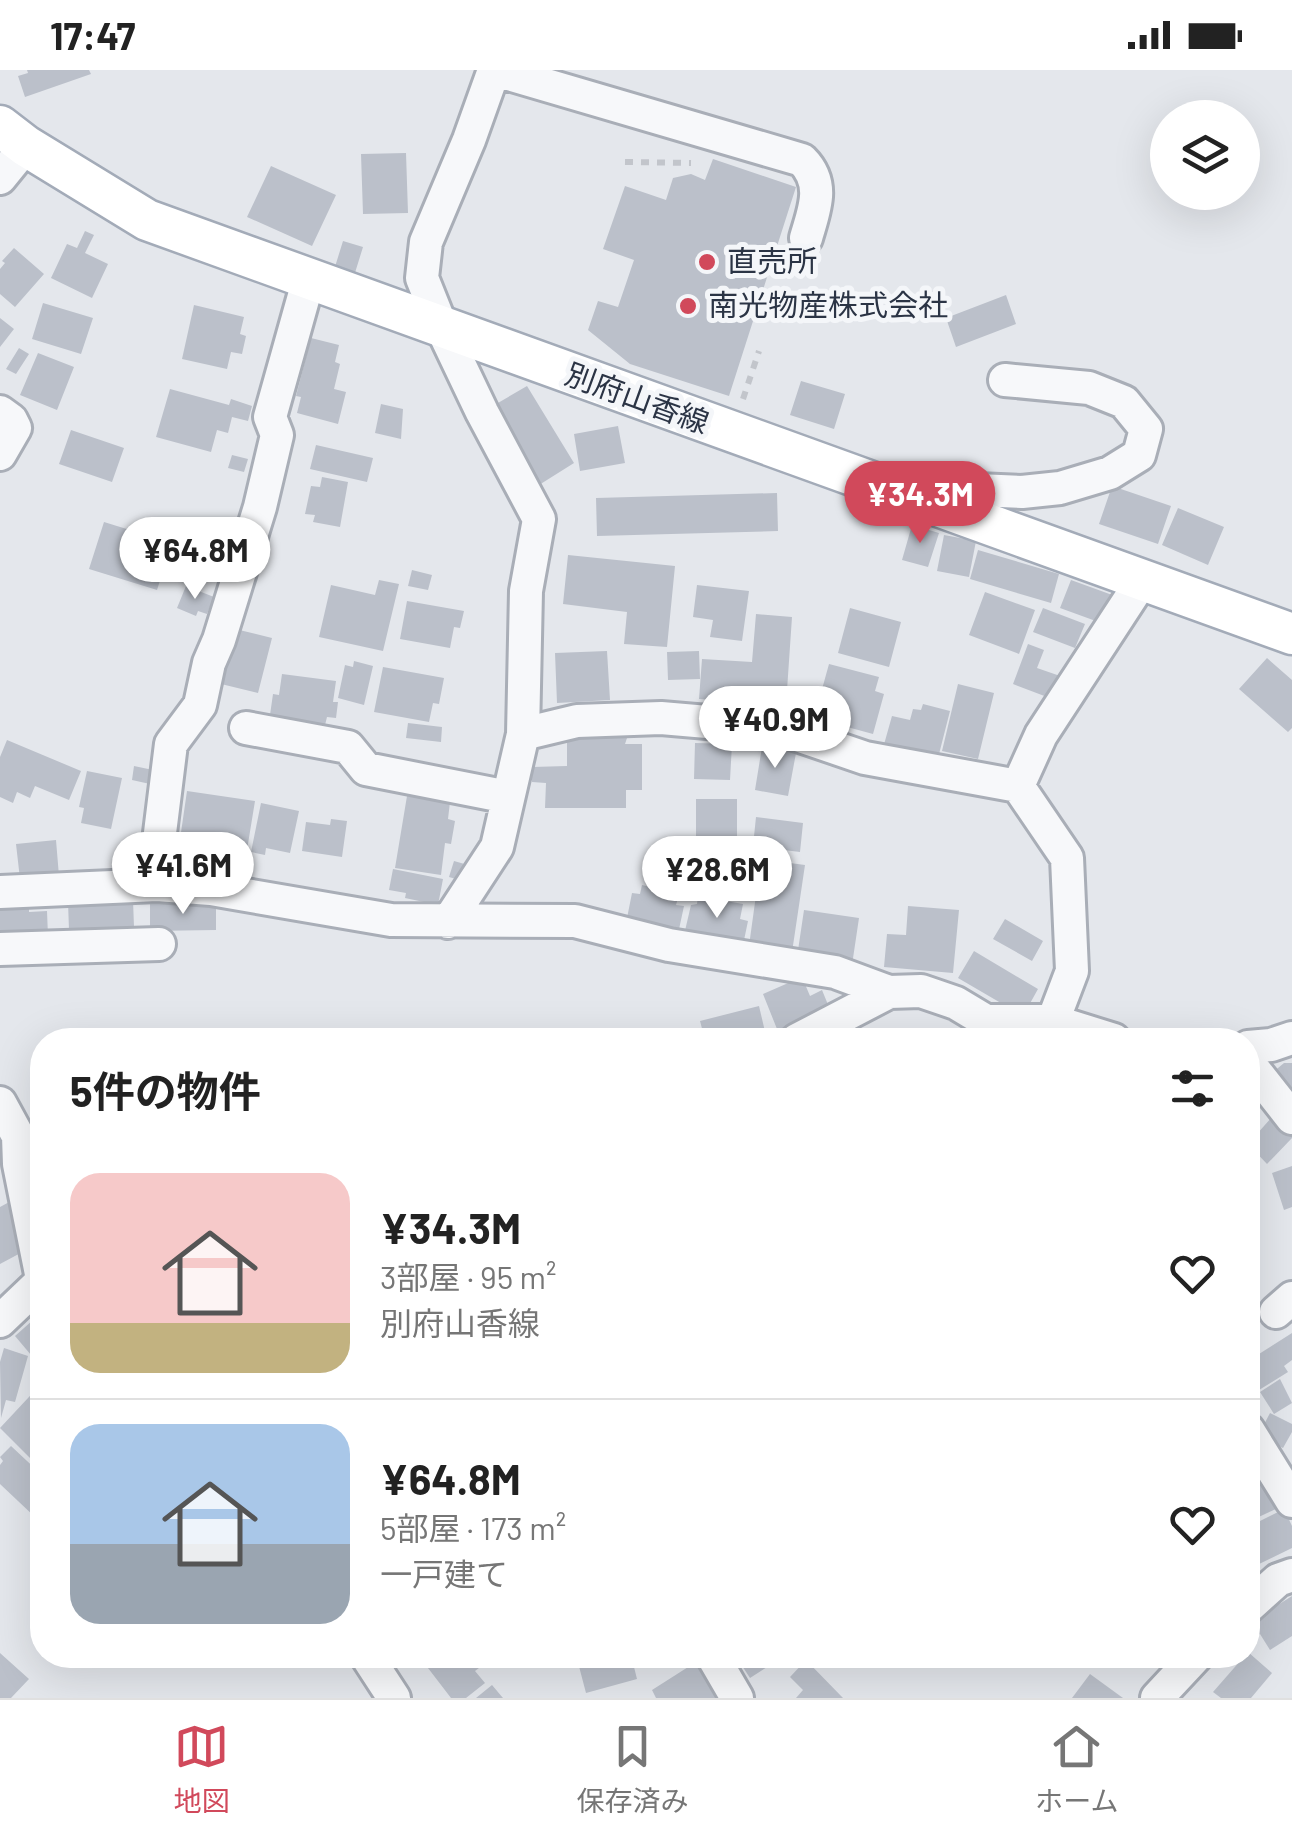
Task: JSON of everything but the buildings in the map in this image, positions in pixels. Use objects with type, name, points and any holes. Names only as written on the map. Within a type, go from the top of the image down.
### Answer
[{"type":"main road","name":"別府山香線","points":[[13,136],[147,220],[1292,634]]},
{"type":"street","points":[[448,922],[497,847],[523,734],[526,590],[539,519],[442,328],[422,278],[426,242],[494,70],[802,160],[813,171],[818,192],[806,238]]},
{"type":"street","points":[[0,178],[13,136]]},
{"type":"street","points":[[157,885],[158,841],[172,744],[200,705],[209,663],[220,640],[244,549],[260,507],[277,435],[270,416],[308,278]]},
{"type":"street","points":[[936,508],[977,490],[1022,492],[1060,488],[1110,474],[1140,455],[1146,429],[1124,402],[1088,388],[1005,380]]},
{"type":"street","points":[[0,412],[16,428],[0,454]]},
{"type":"street","points":[[1018,786],[1042,735],[1142,579]]},
{"type":"street","points":[[523,734],[577,720],[660,718],[777,728],[865,758],[1018,786],[1068,858],[1072,971],[1053,1021]]},
{"type":"street","points":[[246,728],[348,747],[366,769],[508,796]]},
{"type":"street","points":[[0,892],[157,885],[211,889],[391,920],[575,921],[669,946],[835,972],[890,992],[921,991],[956,1003],[981,1028]]},
{"type":"street","points":[[0,949],[159,944]]},
{"type":"street","points":[[820,1028],[890,992]]},
{"type":"street","points":[[1005,1028],[1053,1021],[1075,1028]]},
{"type":"street","points":[[1260,1046],[1292,1038]]},
{"type":"street","points":[[1260,1077],[1292,1118]]},
{"type":"street","points":[[0,1103],[18,1136],[18,1164],[30,1222]]},
{"type":"street","points":[[0,1126],[18,1164]]},
{"type":"street","points":[[0,1320],[30,1291]]},
{"type":"street","points":[[1260,1449],[1292,1501]]},
{"type":"street","points":[[1260,1596],[1278,1580],[1292,1576]]},
{"type":"street","points":[[378,1668],[394,1698]]},
{"type":"street","points":[[720,1668],[737,1698]]},
{"type":"street","points":[[1157,1698],[1185,1668]]},
{"type":"path","points":[[625,162],[698,163]]},
{"type":"path","points":[[732,434],[759,351]]},
{"type":"place","name":"直売所","points":[[707,262]]},
{"type":"place","name":"南光物産株式会社","points":[[688,306]]}]
